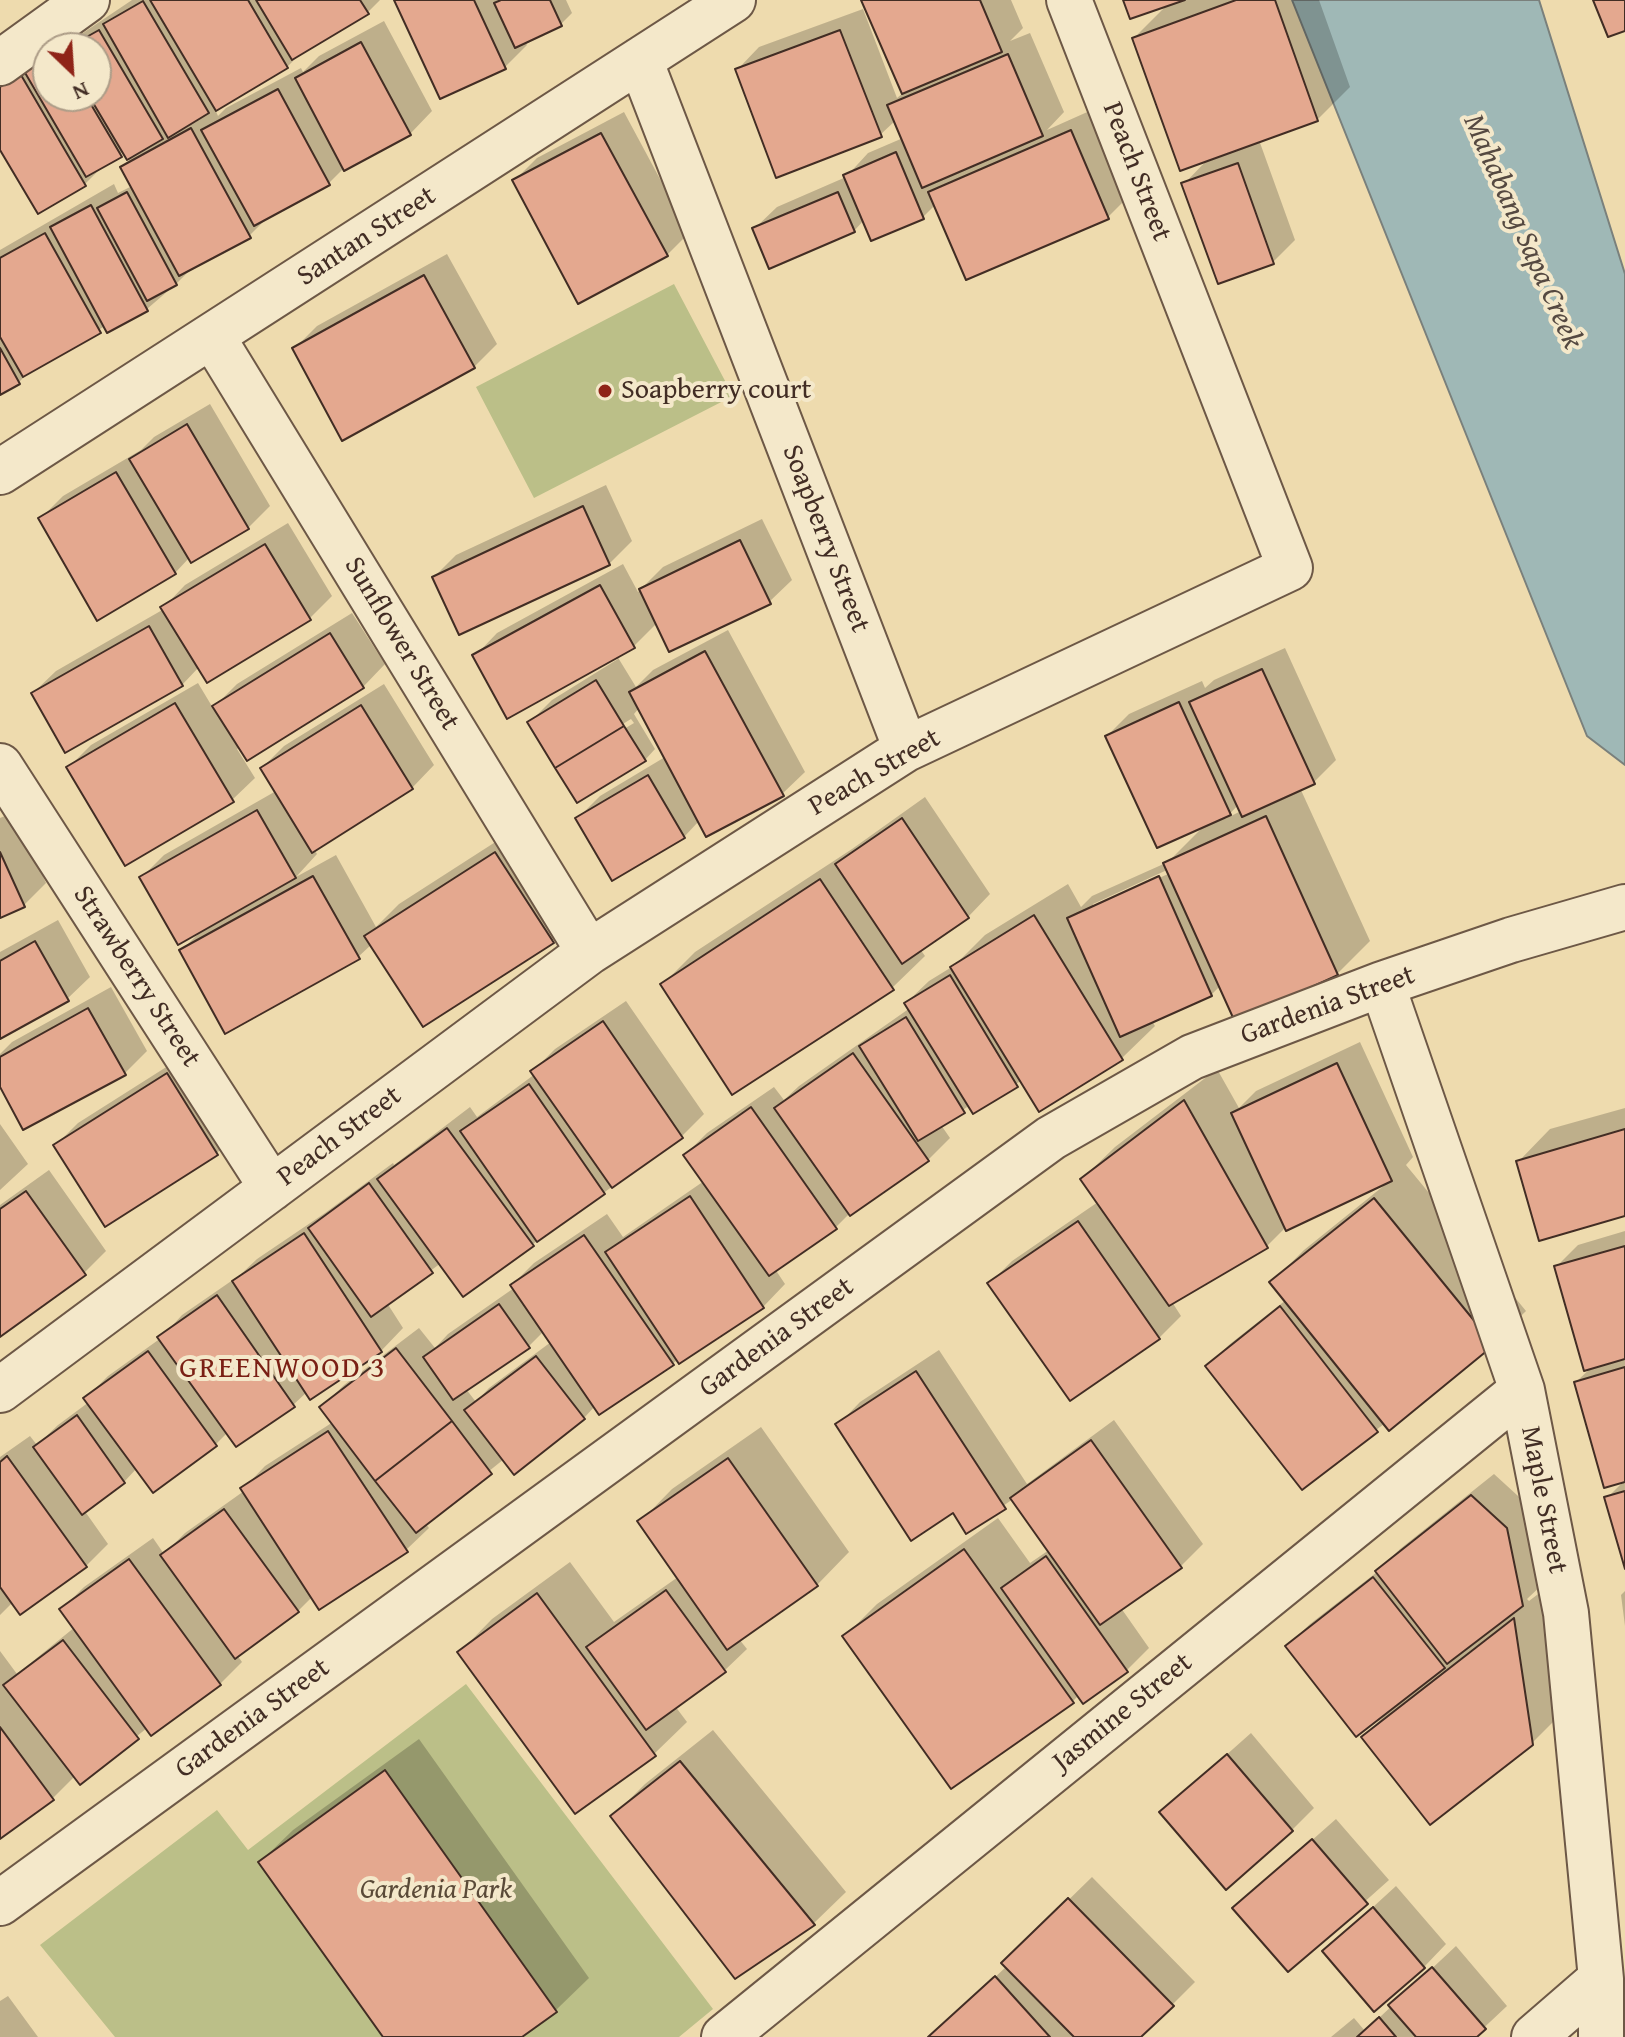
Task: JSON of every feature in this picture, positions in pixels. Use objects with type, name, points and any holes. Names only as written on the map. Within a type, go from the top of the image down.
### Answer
[{"type":"street","points":[[0,63],[87,0]]},
{"type":"street","name":"Santan Street","points":[[0,472],[733,0]]},
{"type":"street","name":"Peach Street","points":[[0,1390],[589,952],[906,749],[1290,568],[1069,0]]},
{"type":"street","name":"Soapberry Street","points":[[640,60],[906,749]]},
{"type":"street","name":"Sunflower Street","points":[[212,336],[589,952]]},
{"type":"street","name":"Strawberry Street","points":[[0,766],[272,1188]]},
{"type":"street","name":"Gardenia Street","points":[[0,1903],[1051,1138],[1192,1057],[1382,984],[1511,940],[1625,907]]},
{"type":"street","name":"Maple Street","points":[[1382,984],[1522,1390],[1566,1613],[1601,1979],[1601,2037]]},
{"type":"street","name":"Jasmine Street","points":[[724,2037],[1522,1390]]},
{"type":"street","points":[[1534,2037],[1601,1979]]},
{"type":"green space","name":"Soapberry court","points":[[674,284],[733,396],[534,498],[476,387]]},
{"type":"green space","name":"Gardenia Park","points":[[466,1684],[713,2009],[679,2037],[115,2037],[40,1945],[217,1810],[248,1850]]},
{"type":"water","name":"Mahabang Sapa Creek","points":[[1292,0],[1539,0],[1625,274],[1625,765],[1587,736]]},
{"type":"building","points":[[150,0],[248,0],[288,68],[216,111]]},
{"type":"building","points":[[256,0],[360,0],[369,14],[292,60]]},
{"type":"building","points":[[394,0],[474,0],[506,69],[440,99]]},
{"type":"building","points":[[501,0],[550,0],[562,26],[515,48],[494,3]]},
{"type":"building","points":[[861,0],[980,0],[1002,52],[902,94]]},
{"type":"building","points":[[1123,0],[1185,0],[1130,19]]},
{"type":"building","points":[[1236,0],[1275,0],[1318,121],[1180,171],[1132,38]]},
{"type":"building","points":[[1593,0],[1625,0],[1625,31],[1608,37]]},
{"type":"building","points":[[143,1],[209,113],[168,138],[112,40],[112,32],[108,32],[103,24]]},
{"type":"building","points":[[840,30],[882,137],[776,178],[735,69]]},
{"type":"building","points":[[361,42],[411,135],[344,171],[295,78]]},
{"type":"building","points":[[112,52],[163,139],[127,160],[98,112],[112,112]]},
{"type":"building","points":[[1008,54],[1043,136],[922,188],[887,105]]},
{"type":"building","points":[[32,66],[32,85],[24,71]]},
{"type":"building","points":[[21,75],[32,94],[32,112],[43,112],[86,186],[38,214],[0,150],[0,87]]},
{"type":"building","points":[[278,89],[330,185],[254,226],[201,130]]},
{"type":"building","points":[[48,112],[95,112],[122,157],[86,177]]},
{"type":"building","points":[[191,128],[251,238],[179,276],[120,167]]},
{"type":"building","points":[[1071,130],[1109,219],[966,280],[928,192]]},
{"type":"building","points":[[601,133],[668,256],[578,304],[512,180]]},
{"type":"building","points":[[896,152],[924,219],[871,241],[843,175]]},
{"type":"building","points":[[1238,163],[1274,264],[1218,284],[1181,183]]},
{"type":"building","points":[[127,192],[177,285],[147,301],[97,208]]},
{"type":"building","points":[[838,192],[855,232],[769,269],[752,228]]},
{"type":"building","points":[[91,205],[148,311],[107,333],[50,227]]},
{"type":"building","points":[[45,233],[101,333],[23,377],[0,337],[0,258]]},
{"type":"building","points":[[424,275],[475,368],[342,441],[292,348]]},
{"type":"building","points":[[0,348],[20,384],[0,395]]},
{"type":"building","points":[[187,424],[249,529],[191,563],[129,459]]},
{"type":"building","points":[[116,472],[176,574],[97,621],[38,518]]},
{"type":"building","points":[[583,506],[610,565],[459,635],[432,577]]},
{"type":"building","points":[[740,540],[771,604],[669,652],[639,589]]},
{"type":"building","points":[[265,544],[311,620],[207,683],[160,607]]},
{"type":"building","points":[[600,585],[635,648],[507,719],[472,655]]},
{"type":"building","points":[[149,626],[183,686],[65,753],[31,693]]},
{"type":"building","points":[[330,633],[364,688],[247,761],[212,706]]},
{"type":"building","points":[[705,651],[784,796],[706,837],[629,692]]},
{"type":"building","points":[[1262,669],[1315,784],[1242,817],[1189,702]]},
{"type":"building","points":[[596,680],[624,726],[555,768],[527,722]]},
{"type":"building","points":[[1179,702],[1231,815],[1157,848],[1105,736]]},
{"type":"building","points":[[175,703],[234,802],[125,866],[66,767]]},
{"type":"building","points":[[361,705],[413,789],[312,853],[260,768]]},
{"type":"building","points":[[624,726],[646,761],[577,803],[555,768]]},
{"type":"building","points":[[648,775],[685,838],[612,881],[575,818]]},
{"type":"building","points":[[257,810],[296,878],[178,945],[139,877]]},
{"type":"building","points":[[1266,816],[1338,975],[1235,1022],[1163,863]]},
{"type":"building","points":[[902,818],[969,918],[902,964],[835,864]]},
{"type":"building","points":[[0,852],[25,907],[0,918]]},
{"type":"building","points":[[495,852],[554,943],[423,1027],[364,936]]},
{"type":"building","points":[[313,876],[360,959],[225,1034],[179,950]]},
{"type":"building","points":[[1159,876],[1212,996],[1120,1037],[1067,918]]},
{"type":"building","points":[[820,879],[894,990],[732,1095],[660,984]]},
{"type":"building","points":[[1034,915],[1123,1060],[1039,1112],[950,967]]},
{"type":"building","points":[[35,941],[69,1001],[0,1039],[0,961]]},
{"type":"building","points":[[950,975],[1018,1087],[973,1114],[904,1003]]},
{"type":"building","points":[[88,1008],[126,1075],[23,1130],[0,1087],[0,1057]]},
{"type":"building","points":[[906,1017],[965,1113],[918,1141],[859,1046]]},
{"type":"building","points":[[603,1021],[683,1138],[612,1188],[530,1071]]},
{"type":"building","points":[[853,1053],[929,1161],[850,1216],[774,1108]]},
{"type":"building","points":[[1337,1063],[1392,1181],[1286,1231],[1231,1113]]},
{"type":"building","points":[[167,1073],[218,1155],[105,1227],[53,1145]]},
{"type":"building","points":[[529,1084],[605,1194],[537,1242],[460,1131]]},
{"type":"building","points":[[1184,1100],[1268,1248],[1169,1306],[1080,1179]]},
{"type":"building","points":[[751,1107],[837,1229],[769,1276],[683,1155]]},
{"type":"building","points":[[447,1128],[534,1246],[463,1297],[377,1179]]},
{"type":"building","points":[[1625,1129],[1625,1216],[1539,1241],[1516,1161]]},
{"type":"building","points":[[369,1183],[433,1273],[371,1317],[308,1228]]},
{"type":"building","points":[[26,1191],[86,1275],[0,1337],[0,1209]]},
{"type":"building","points":[[690,1196],[764,1308],[679,1364],[605,1252]]},
{"type":"building","points":[[1374,1198],[1494,1345],[1389,1431],[1269,1282]]},
{"type":"building","points":[[1078,1221],[1160,1339],[1070,1401],[987,1283]]},
{"type":"building","points":[[304,1233],[382,1352],[310,1400],[232,1281]]},
{"type":"building","points":[[584,1235],[674,1365],[599,1415],[510,1285]]},
{"type":"building","points":[[1625,1246],[1625,1359],[1584,1371],[1554,1266]]},
{"type":"building","points":[[217,1295],[295,1407],[236,1447],[157,1337]]},
{"type":"building","points":[[499,1304],[530,1348],[453,1400],[423,1357]]},
{"type":"building","points":[[1280,1306],[1378,1432],[1302,1490],[1205,1366]]},
{"type":"building","points":[[396,1348],[452,1421],[375,1481],[319,1407]]},
{"type":"building","points":[[148,1351],[217,1446],[153,1493],[83,1398]]},
{"type":"building","points":[[536,1356],[585,1419],[514,1475],[464,1410]]},
{"type":"building","points":[[1625,1367],[1625,1482],[1604,1488],[1574,1382]]},
{"type":"building","points":[[916,1371],[1006,1509],[966,1534],[953,1513],[911,1541],[835,1424]]},
{"type":"building","points":[[77,1415],[125,1483],[82,1515],[33,1447]]},
{"type":"building","points":[[452,1421],[492,1474],[416,1533],[375,1481]]},
{"type":"building","points":[[328,1431],[408,1552],[319,1610],[240,1488]]},
{"type":"building","points":[[1091,1440],[1182,1568],[1100,1625],[1010,1498]]},
{"type":"building","points":[[7,1456],[87,1567],[20,1615],[0,1587],[0,1462]]},
{"type":"building","points":[[728,1458],[818,1586],[727,1650],[637,1521]]},
{"type":"building","points":[[1625,1491],[1625,1569],[1604,1497]]},
{"type":"building","points":[[1471,1495],[1507,1528],[1523,1606],[1447,1664],[1375,1571]]},
{"type":"building","points":[[224,1509],[299,1612],[235,1659],[160,1555]]},
{"type":"building","points":[[964,1549],[1074,1703],[951,1789],[842,1636]]},
{"type":"building","points":[[1046,1556],[1128,1672],[1083,1704],[1001,1588]]},
{"type":"building","points":[[129,1559],[221,1685],[151,1736],[59,1609]]},
{"type":"building","points":[[1373,1577],[1445,1668],[1356,1737],[1285,1646]]},
{"type":"building","points":[[666,1590],[726,1672],[646,1730],[586,1647]]},
{"type":"building","points":[[537,1593],[656,1756],[575,1814],[457,1652]]},
{"type":"building","points":[[1514,1618],[1533,1745],[1430,1825],[1361,1737]]},
{"type":"building","points":[[63,1640],[139,1739],[80,1785],[3,1685]]},
{"type":"building","points":[[0,1727],[54,1800],[0,1839]]},
{"type":"building","points":[[1227,1754],[1293,1831],[1226,1890],[1159,1812]]},
{"type":"building","points":[[680,1761],[815,1925],[735,1979],[610,1816]]},
{"type":"building","points":[[385,1770],[557,2012],[522,2037],[383,2037],[258,1862]]},
{"type":"building","points":[[1312,1839],[1368,1904],[1288,1972],[1232,1908]]},
{"type":"building","points":[[1068,1898],[1174,2006],[1141,2037],[1074,2037],[1001,1963]]},
{"type":"building","points":[[1373,1907],[1425,1968],[1374,2012],[1322,1951]]},
{"type":"building","points":[[1432,1967],[1486,2029],[1477,2037],[1416,2037],[1388,2005]]},
{"type":"building","points":[[995,1976],[1050,2037],[928,2037]]},
{"type":"building","points":[[1379,2017],[1396,2037],[1357,2037]]},
{"type":"place","name":"Soapberry court","points":[[605,391]]},
{"type":"district","name":"GREENWOOD 3","points":[[283,1369]]}]
